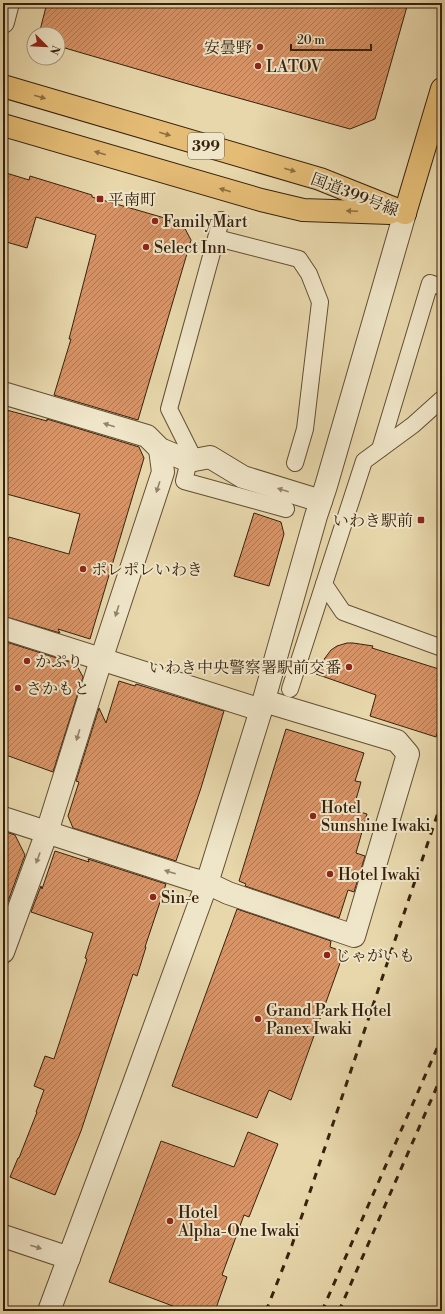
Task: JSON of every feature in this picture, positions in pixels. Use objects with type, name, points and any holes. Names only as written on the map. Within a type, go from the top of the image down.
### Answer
[{"type":"highway","name":"国道399号線","points":[[3,86],[320,179],[405,213]]},
{"type":"highway","points":[[405,213],[442,89]]},
{"type":"highway","name":"国道399号線","points":[[3,125],[261,200],[302,210],[405,213]]},
{"type":"street","points":[[3,22],[8,3]]},
{"type":"street","points":[[49,1311],[207,883],[262,706],[405,213]]},
{"type":"street","points":[[221,220],[169,409],[191,453],[184,481],[286,509]]},
{"type":"street","points":[[217,238],[299,259],[309,274],[320,302],[305,429],[295,463]]},
{"type":"street","points":[[380,449],[430,283],[442,287]]},
{"type":"street","points":[[3,393],[147,436],[160,449],[189,461],[210,457],[243,477],[321,501]]},
{"type":"street","points":[[290,689],[364,461],[413,425],[442,399]]},
{"type":"street","points":[[3,952],[47,832],[101,660],[163,472],[160,449]]},
{"type":"street","points":[[324,584],[343,612],[442,648]]},
{"type":"street","points":[[3,628],[101,660],[262,706],[397,741],[408,754],[354,936],[228,892],[207,883],[3,818]]},
{"type":"street","points":[[3,1236],[69,1258]]},
{"type":"building","name":"LATOV","points":[[47,3],[408,3],[375,119],[350,129],[66,48],[66,26],[41,26]]},
{"type":"building","points":[[3,172],[29,180],[30,176],[92,195],[92,197],[182,223],[191,240],[138,420],[54,395],[71,339],[69,339],[96,235],[36,217],[27,248],[3,241]]},
{"type":"building","points":[[3,409],[47,421],[47,419],[139,447],[144,458],[90,639],[58,629],[60,633],[3,616],[3,557],[9,537],[69,554],[80,514],[3,493]]},
{"type":"building","points":[[254,513],[281,522],[284,534],[269,586],[234,576]]},
{"type":"building","points":[[3,641],[76,664],[83,677],[53,772],[3,754]]},
{"type":"building","points":[[347,643],[373,646],[372,648],[442,670],[442,718],[436,737],[370,716],[376,695],[316,674],[322,662],[331,650],[337,646]]},
{"type":"building","points":[[119,681],[135,686],[136,684],[224,711],[201,788],[176,861],[73,828],[68,816],[79,782],[76,781],[99,708],[106,723]]},
{"type":"building","points":[[286,729],[364,753],[355,781],[361,782],[353,810],[367,814],[356,853],[365,856],[354,892],[348,890],[339,918],[245,886],[246,884],[239,881]]},
{"type":"building","points":[[3,831],[15,835],[25,855],[7,904],[3,903]]},
{"type":"building","points":[[55,851],[89,862],[88,859],[166,884],[137,976],[133,974],[81,1131],[55,1195],[10,1177],[37,1112],[44,1090],[34,1086],[45,1056],[54,1059],[87,959],[85,958],[93,933],[31,912],[41,886],[42,889]]},
{"type":"building","name":"Grand Park Hotel Panex Iwaki","points":[[237,909],[331,941],[330,947],[344,952],[291,1100],[269,1090],[257,1118],[172,1086]]},
{"type":"building","points":[[248,1132],[278,1144],[249,1217],[244,1215],[222,1275],[227,1277],[215,1311],[186,1311],[109,1282],[161,1141],[234,1167]]},
{"type":"railway","points":[[266,1311],[292,1245],[442,801]]},
{"type":"railway","points":[[322,1311],[442,1037]]},
{"type":"railway","points":[[339,1311],[442,1075]]},
{"type":"place","name":"安曇野","points":[[260,47]]},
{"type":"place","name":"LATOV","points":[[258,66]]},
{"type":"place","name":"平南町","points":[[100,199]]},
{"type":"place","name":"FamilyMart","points":[[155,221]]},
{"type":"place","name":"Select Inn","points":[[146,247]]},
{"type":"place","name":"いわき駅前","points":[[421,520]]},
{"type":"place","name":"ポレポレいわき","points":[[83,569]]},
{"type":"place","name":"かぷり","points":[[27,661]]},
{"type":"place","name":"いわき中央警察署駅前交番","points":[[349,667]]},
{"type":"place","name":"さかもと","points":[[18,688]]},
{"type":"place","name":"Hotel Sunshine Iwaki","points":[[313,816]]},
{"type":"place","name":"Hotel Iwaki","points":[[330,874]]},
{"type":"place","name":"Sin-e","points":[[153,897]]},
{"type":"place","name":"じゃがいも","points":[[327,955]]},
{"type":"place","name":"Grand Park Hotel Panex Iwaki","points":[[258,1019]]},
{"type":"place","name":"Hotel Alpha-One Iwaki","points":[[170,1221]]}]
